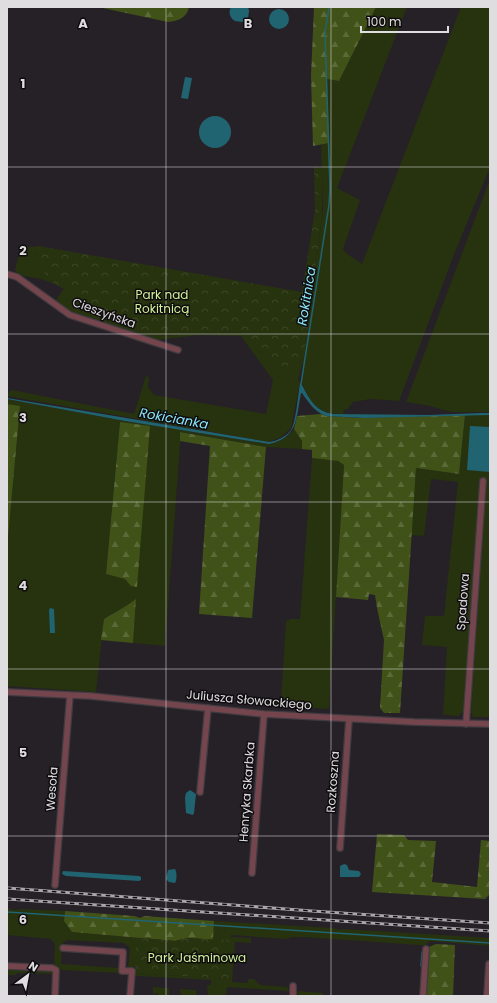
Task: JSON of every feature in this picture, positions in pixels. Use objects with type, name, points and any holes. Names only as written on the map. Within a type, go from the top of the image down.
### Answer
[{"type":"street","name":"Cieszyńska","points":[[7,274],[17,277],[67,313],[77,318],[178,350]]},
{"type":"street","name":"Spadowa","points":[[466,724],[483,481]]},
{"type":"street","name":"Juliusza Słowackiego","points":[[7,692],[70,695],[264,714],[414,722],[490,724]]},
{"type":"street","name":"Wesoła","points":[[56,885],[70,695]]},
{"type":"street","points":[[200,792],[208,708]]},
{"type":"street","name":"Henryka Skarbka","points":[[252,872],[264,714]]},
{"type":"street","name":"Rozkoszna","points":[[340,848],[349,719]]},
{"type":"street","points":[[63,948],[123,952],[122,970],[132,971],[130,996]]},
{"type":"street","points":[[424,996],[426,948]]},
{"type":"street","points":[[487,996],[489,964]]},
{"type":"street","points":[[7,966],[52,968],[56,970],[55,996]]},
{"type":"street","points":[[293,996],[294,986]]},
{"type":"green space","points":[[98,7],[189,7],[188,11],[182,18],[168,22]]},
{"type":"green space","points":[[314,7],[376,7],[339,81],[327,79],[329,143],[313,146],[311,76]]},
{"type":"green space","points":[[376,7],[407,7],[337,188],[360,200],[343,249],[346,253],[362,264],[461,7],[490,7],[490,167],[453,257],[399,401],[371,399],[353,402],[348,409],[344,410],[343,414],[328,413],[315,406],[310,400],[302,383],[303,361],[298,380],[300,383],[291,428],[281,437],[269,442],[7,396],[7,394],[12,390],[134,414],[146,376],[149,377],[148,387],[154,395],[266,414],[273,380],[241,336],[199,335],[157,340],[156,342],[77,314],[61,306],[56,300],[65,289],[102,311],[116,323],[159,336],[239,332],[249,338],[261,355],[299,363],[304,358],[323,209],[321,145],[329,143],[327,79],[339,81]]},
{"type":"green space","name":"Park nad Rokitnicą","points":[[314,167],[322,168],[322,215],[304,358],[289,370],[261,355],[249,338],[239,332],[159,336],[116,323],[102,311],[55,284],[44,273],[36,259],[38,246],[302,292],[315,210]]},
{"type":"green space","points":[[490,179],[490,412],[451,412],[430,406],[406,402]]},
{"type":"green space","points":[[21,246],[38,246],[36,259],[44,273],[55,284],[41,279],[18,275],[15,270]]},
{"type":"green space","points":[[7,399],[125,421],[269,444],[283,439],[294,429],[302,441],[302,449],[266,447],[181,432],[165,646],[133,643],[136,600],[124,609],[115,612],[104,619],[96,692],[7,686],[7,549],[20,407],[7,404]],"holes":[[[120,422],[137,587],[131,585],[125,579],[106,574]]]},
{"type":"green space","points":[[7,404],[20,406],[7,549]]},
{"type":"green space","points":[[321,414],[326,416],[360,418],[465,415],[459,474],[416,468],[400,713],[384,713],[380,708],[384,640],[375,595],[369,594],[368,600],[336,597],[344,465],[338,461],[312,458],[312,450],[302,449],[302,441],[294,429],[297,416]]},
{"type":"green space","points":[[465,415],[490,415],[490,717],[473,717],[471,712],[486,478],[481,478],[463,711],[459,716],[443,715],[447,647],[422,645],[425,616],[444,616],[458,482],[431,479],[424,536],[411,535],[416,468],[459,474]]},
{"type":"green space","points":[[120,422],[150,426],[137,587],[131,586],[125,579],[106,574]]},
{"type":"green space","points":[[180,432],[266,447],[252,618],[199,614],[210,446],[180,441]]},
{"type":"green space","points":[[312,458],[338,461],[344,465],[329,709],[244,703],[244,700],[281,701],[286,621],[291,619],[300,619]]},
{"type":"green space","points":[[136,599],[133,643],[101,640],[104,619]]},
{"type":"green space","points":[[377,834],[404,835],[408,840],[436,841],[432,882],[477,887],[481,840],[490,841],[489,895],[485,899],[372,892]]},
{"type":"green space","points":[[7,908],[14,910],[65,911],[64,921],[72,932],[143,938],[140,966],[133,966],[132,970],[128,969],[130,948],[124,943],[67,940],[62,944],[61,964],[120,968],[120,973],[62,970],[54,965],[55,944],[51,939],[7,935]]},
{"type":"green space","points":[[65,911],[134,916],[140,918],[144,916],[214,921],[213,940],[188,938],[175,941],[72,932],[64,921]]},
{"type":"green space","points":[[214,921],[333,928],[339,930],[343,929],[490,938],[490,946],[430,941],[426,945],[419,945],[304,937],[291,937],[287,939],[231,935],[231,937],[251,938],[251,943],[235,942],[232,982],[248,983],[248,979],[254,979],[260,985],[287,987],[290,991],[227,987],[226,996],[208,996],[207,986],[211,984],[211,980],[134,975],[135,973],[228,979],[213,948]]},
{"type":"green space","name":"Park Jaśminowa","points":[[143,938],[175,941],[188,938],[230,940],[228,979],[135,973],[136,944],[142,944]]},
{"type":"green space","points":[[436,944],[455,945],[453,996],[425,996],[429,947]]},
{"type":"green space","points":[[7,967],[53,970],[53,974],[17,973],[16,975],[7,975]]},
{"type":"green space","points":[[153,987],[169,988],[169,996],[158,996],[158,993],[153,994]]},
{"type":"green space","points":[[180,989],[196,990],[197,996],[181,995]]},
{"type":"green space","points":[[298,991],[323,993],[323,996],[297,996]]},
{"type":"water","points":[[231,7],[248,7],[248,18],[242,22],[235,21],[230,15]]},
{"type":"water","points":[[279,9],[286,12],[289,19],[286,26],[279,29],[272,26],[269,19],[272,12]]},
{"type":"water","points":[[185,77],[192,78],[188,99],[181,98]]},
{"type":"water","points":[[215,116],[221,117],[228,123],[231,132],[230,138],[224,145],[215,148],[209,147],[202,141],[199,132],[200,126],[206,119]]},
{"type":"water","points":[[301,383],[310,399],[317,407],[333,414],[429,415],[490,413],[490,415],[364,418],[326,416],[315,409],[301,393],[296,419],[291,432],[286,437],[269,444],[125,421],[7,399],[269,442],[275,441],[287,435],[291,430],[297,408]]},
{"type":"water","points":[[470,426],[490,427],[490,472],[467,470]]},
{"type":"water","points":[[50,608],[54,609],[55,633],[50,633]]},
{"type":"water","points":[[190,790],[196,794],[193,815],[186,813],[185,798],[186,793]]},
{"type":"water","points":[[344,864],[347,865],[349,870],[359,871],[361,874],[359,877],[340,877],[340,866]]},
{"type":"water","points":[[175,869],[175,883],[169,882],[166,879],[168,870]]},
{"type":"water","points":[[63,871],[139,876],[141,877],[141,880],[66,876],[62,874]]},
{"type":"waterway","name":"Rokitnica","points":[[301,384],[329,205],[330,188],[325,33],[329,7]]},
{"type":"waterway","points":[[7,912],[490,943]]},
{"type":"waterway","points":[[421,966],[422,952]]},
{"type":"railway","points":[[7,888],[490,923]]},
{"type":"railway","points":[[7,899],[490,931]]},
{"type":"water label","name":"Rokicianka","points":[[174,418]]}]
